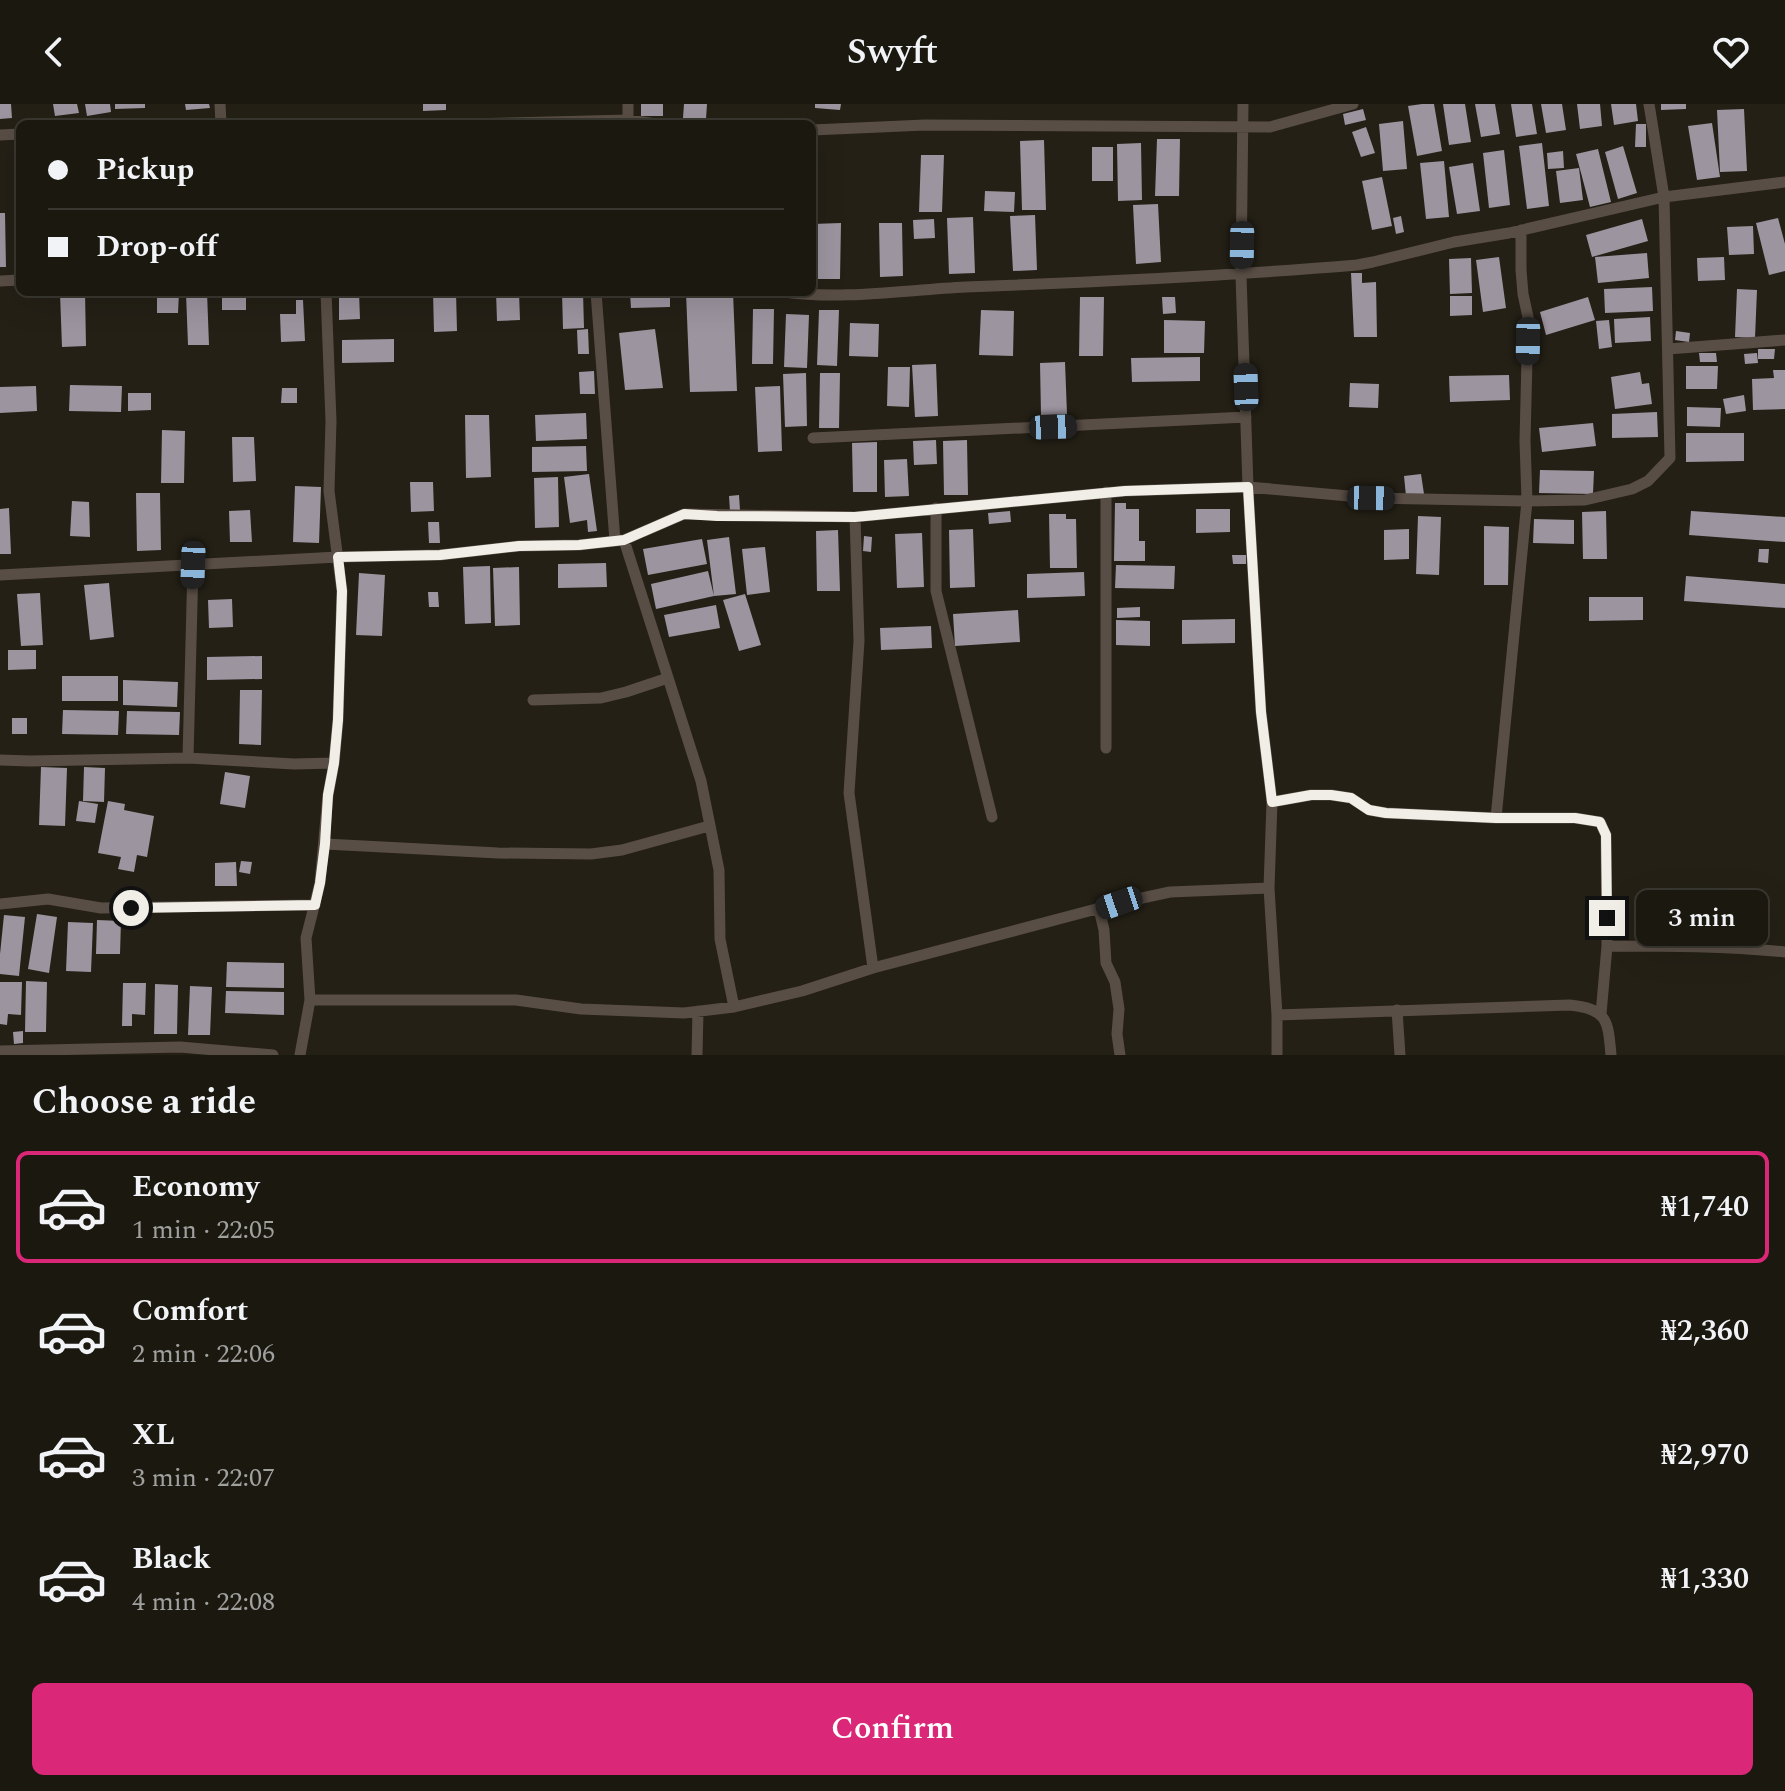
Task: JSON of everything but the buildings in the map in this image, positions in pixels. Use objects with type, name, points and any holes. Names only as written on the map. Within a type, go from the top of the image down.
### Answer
[{"type":"street","points":[[1243,104],[1241,275],[1248,487],[1261,712],[1272,802],[1269,888],[1277,1055]]},
{"type":"street","points":[[816,131],[925,125],[1270,127],[1353,104]]},
{"type":"street","points":[[0,575],[338,557],[440,555],[519,546],[579,545],[620,541],[684,514],[855,517],[1106,492],[1248,487],[1371,498],[1527,501],[1585,500],[1632,489],[1648,481],[1670,458],[1664,197],[1649,104]]},
{"type":"street","points":[[816,295],[1241,275],[1373,262],[1664,197],[1785,182]]},
{"type":"street","points":[[1496,818],[1527,501],[1528,317],[1522,282],[1521,230]]},
{"type":"street","points":[[300,1055],[310,1000],[306,938],[320,883],[338,720],[342,591],[329,491],[331,421],[326,296]]},
{"type":"street","points":[[596,296],[620,541],[701,781],[719,870],[720,939],[734,1007]]},
{"type":"street","points":[[1668,349],[1785,340]]},
{"type":"street","points":[[813,438],[1246,417]]},
{"type":"street","points":[[1106,492],[1106,748]]},
{"type":"street","points":[[936,508],[936,591],[992,817]]},
{"type":"street","points":[[855,517],[859,641],[849,793],[873,968]]},
{"type":"street","points":[[188,758],[193,565]]},
{"type":"street","points":[[533,700],[601,698],[668,678]]},
{"type":"street","points":[[0,760],[188,758],[334,763]]},
{"type":"street","points":[[1272,802],[1331,795],[1351,798],[1369,810],[1386,813],[1575,818],[1600,822],[1606,835],[1607,946],[1601,1014]]},
{"type":"street","points":[[325,844],[498,853],[591,854],[622,850],[709,826]]},
{"type":"street","points":[[310,1000],[516,1000],[581,1009],[684,1013],[734,1007],[802,991],[873,968],[1170,892],[1269,888]]},
{"type":"street","points":[[0,904],[48,899],[101,908],[315,905]]},
{"type":"street","points":[[1099,909],[1106,963],[1115,982],[1119,1009],[1117,1034],[1120,1055]]},
{"type":"street","points":[[1607,946],[1785,952]]},
{"type":"street","points":[[1277,1015],[1570,1005],[1589,1007],[1601,1014],[1606,1022],[1611,1055]]},
{"type":"street","points":[[1397,1010],[1400,1055]]},
{"type":"street","points":[[697,1055],[698,1011]]},
{"type":"street","points":[[0,1051],[180,1047],[273,1055]]},
{"type":"route","points":[[131,908],[315,905],[338,720],[342,591],[338,557],[440,555],[519,546],[579,545],[624,540],[684,514],[855,517],[1125,491],[1248,487],[1261,712],[1272,802],[1331,795],[1351,798],[1369,810],[1386,813],[1575,818],[1600,822],[1606,835],[1607,918]]}]
